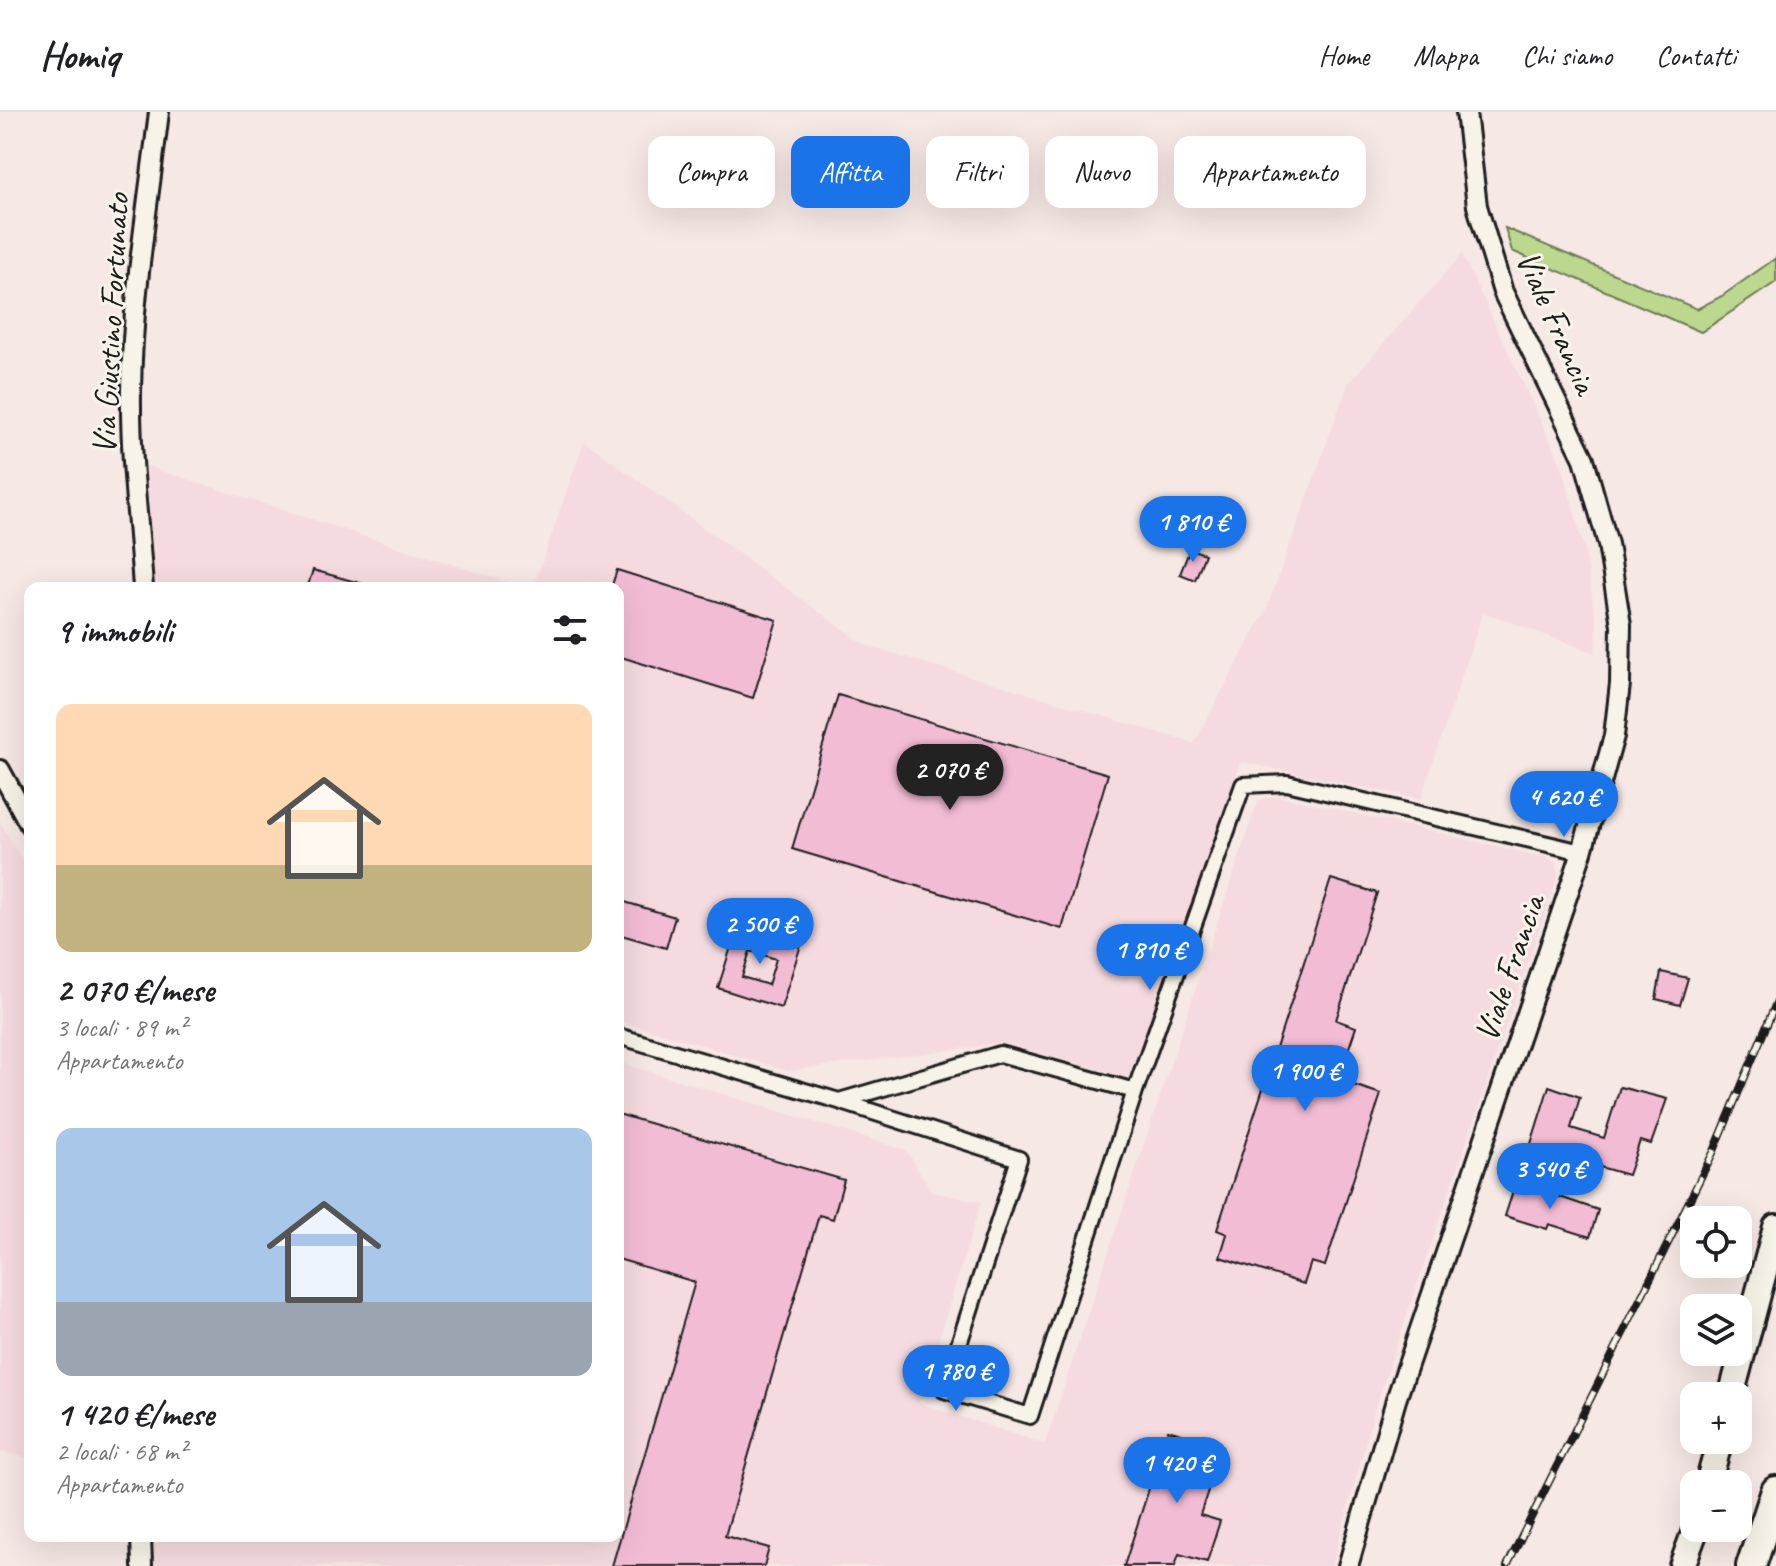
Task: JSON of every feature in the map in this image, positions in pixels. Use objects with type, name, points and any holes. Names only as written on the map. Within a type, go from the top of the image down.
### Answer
[{"type":"highway","points":[[1751,1566],[1776,1491]]},
{"type":"main road","points":[[1735,1382],[1776,1227]]},
{"type":"main road","points":[[1682,1566],[1691,1542]]},
{"type":"street","name":"Via Giustino Fortunato","points":[[142,582],[133,479],[131,392],[136,315],[159,112]]},
{"type":"street","name":"Viale Francia","points":[[1348,1566],[1396,1400],[1582,852],[1614,736],[1620,684],[1621,625],[1608,544],[1584,459],[1503,292],[1477,206],[1466,112]]},
{"type":"street","points":[[0,770],[24,814]]},
{"type":"street","points":[[624,1038],[839,1101],[1019,1159],[944,1390],[1030,1416],[1135,1091],[1243,785],[1287,783],[1582,852]]},
{"type":"street","points":[[839,1101],[1000,1054],[1135,1091]]},
{"type":"street","points":[[141,1542],[142,1566]]},
{"type":"shaded area","points":[[1462,254],[1562,466],[1585,551],[1597,627],[1595,653],[1483,612],[1421,799],[1241,762],[1133,1079],[1003,1043],[788,1071],[624,1022],[624,582],[535,582],[584,441],[865,645],[1194,743],[1267,608],[1348,384]]},
{"type":"shaded area","points":[[146,466],[507,582],[155,582]]},
{"type":"shaded area","points":[[1279,796],[1549,858],[1557,864],[1558,876],[1375,1408],[1332,1566],[153,1566],[152,1542],[624,1542],[624,1064],[906,1150],[932,1192],[981,1202],[919,1403],[1045,1444],[1255,809],[1262,799]]},
{"type":"shaded area","points":[[0,821],[24,863],[24,1457],[0,1452]]},
{"type":"green space","points":[[1505,228],[1697,309],[1722,296],[1776,258],[1776,282],[1701,332],[1512,251]]},
{"type":"building","points":[[1190,549],[1205,554],[1195,580],[1180,574]]},
{"type":"building","points":[[313,570],[356,582],[309,582]]},
{"type":"building","points":[[617,570],[777,620],[753,698],[624,658],[624,582],[613,582]]},
{"type":"building","points":[[838,695],[1108,774],[1062,929],[792,849]]},
{"type":"building","points":[[1331,879],[1377,893],[1336,1020],[1356,1027],[1338,1080],[1381,1094],[1325,1266],[1311,1262],[1304,1284],[1220,1257],[1227,1234],[1217,1230]]},
{"type":"building","points":[[624,902],[675,917],[666,948],[624,936]]},
{"type":"building","points":[[738,925],[801,945],[781,1008],[718,988]],"holes":[[[750,951],[776,959],[768,985],[742,977]]]},
{"type":"building","points":[[1661,972],[1688,978],[1680,1005],[1656,999]]},
{"type":"building","points":[[1549,1086],[1580,1097],[1571,1128],[1604,1138],[1620,1087],[1667,1099],[1651,1144],[1640,1141],[1628,1175],[1530,1147]]},
{"type":"building","points":[[624,1116],[844,1180],[833,1219],[819,1215],[725,1536],[769,1548],[764,1566],[612,1566],[619,1542],[624,1542],[624,1525],[695,1282],[624,1261]]},
{"type":"building","points":[[1516,1182],[1598,1210],[1590,1237],[1549,1224],[1547,1229],[1505,1216]]},
{"type":"building","points":[[1168,1430],[1222,1447],[1200,1515],[1220,1521],[1207,1562],[1179,1554],[1175,1566],[1124,1566]]},
{"type":"railway","points":[[1507,1566],[1714,1151],[1776,1003]]}]
